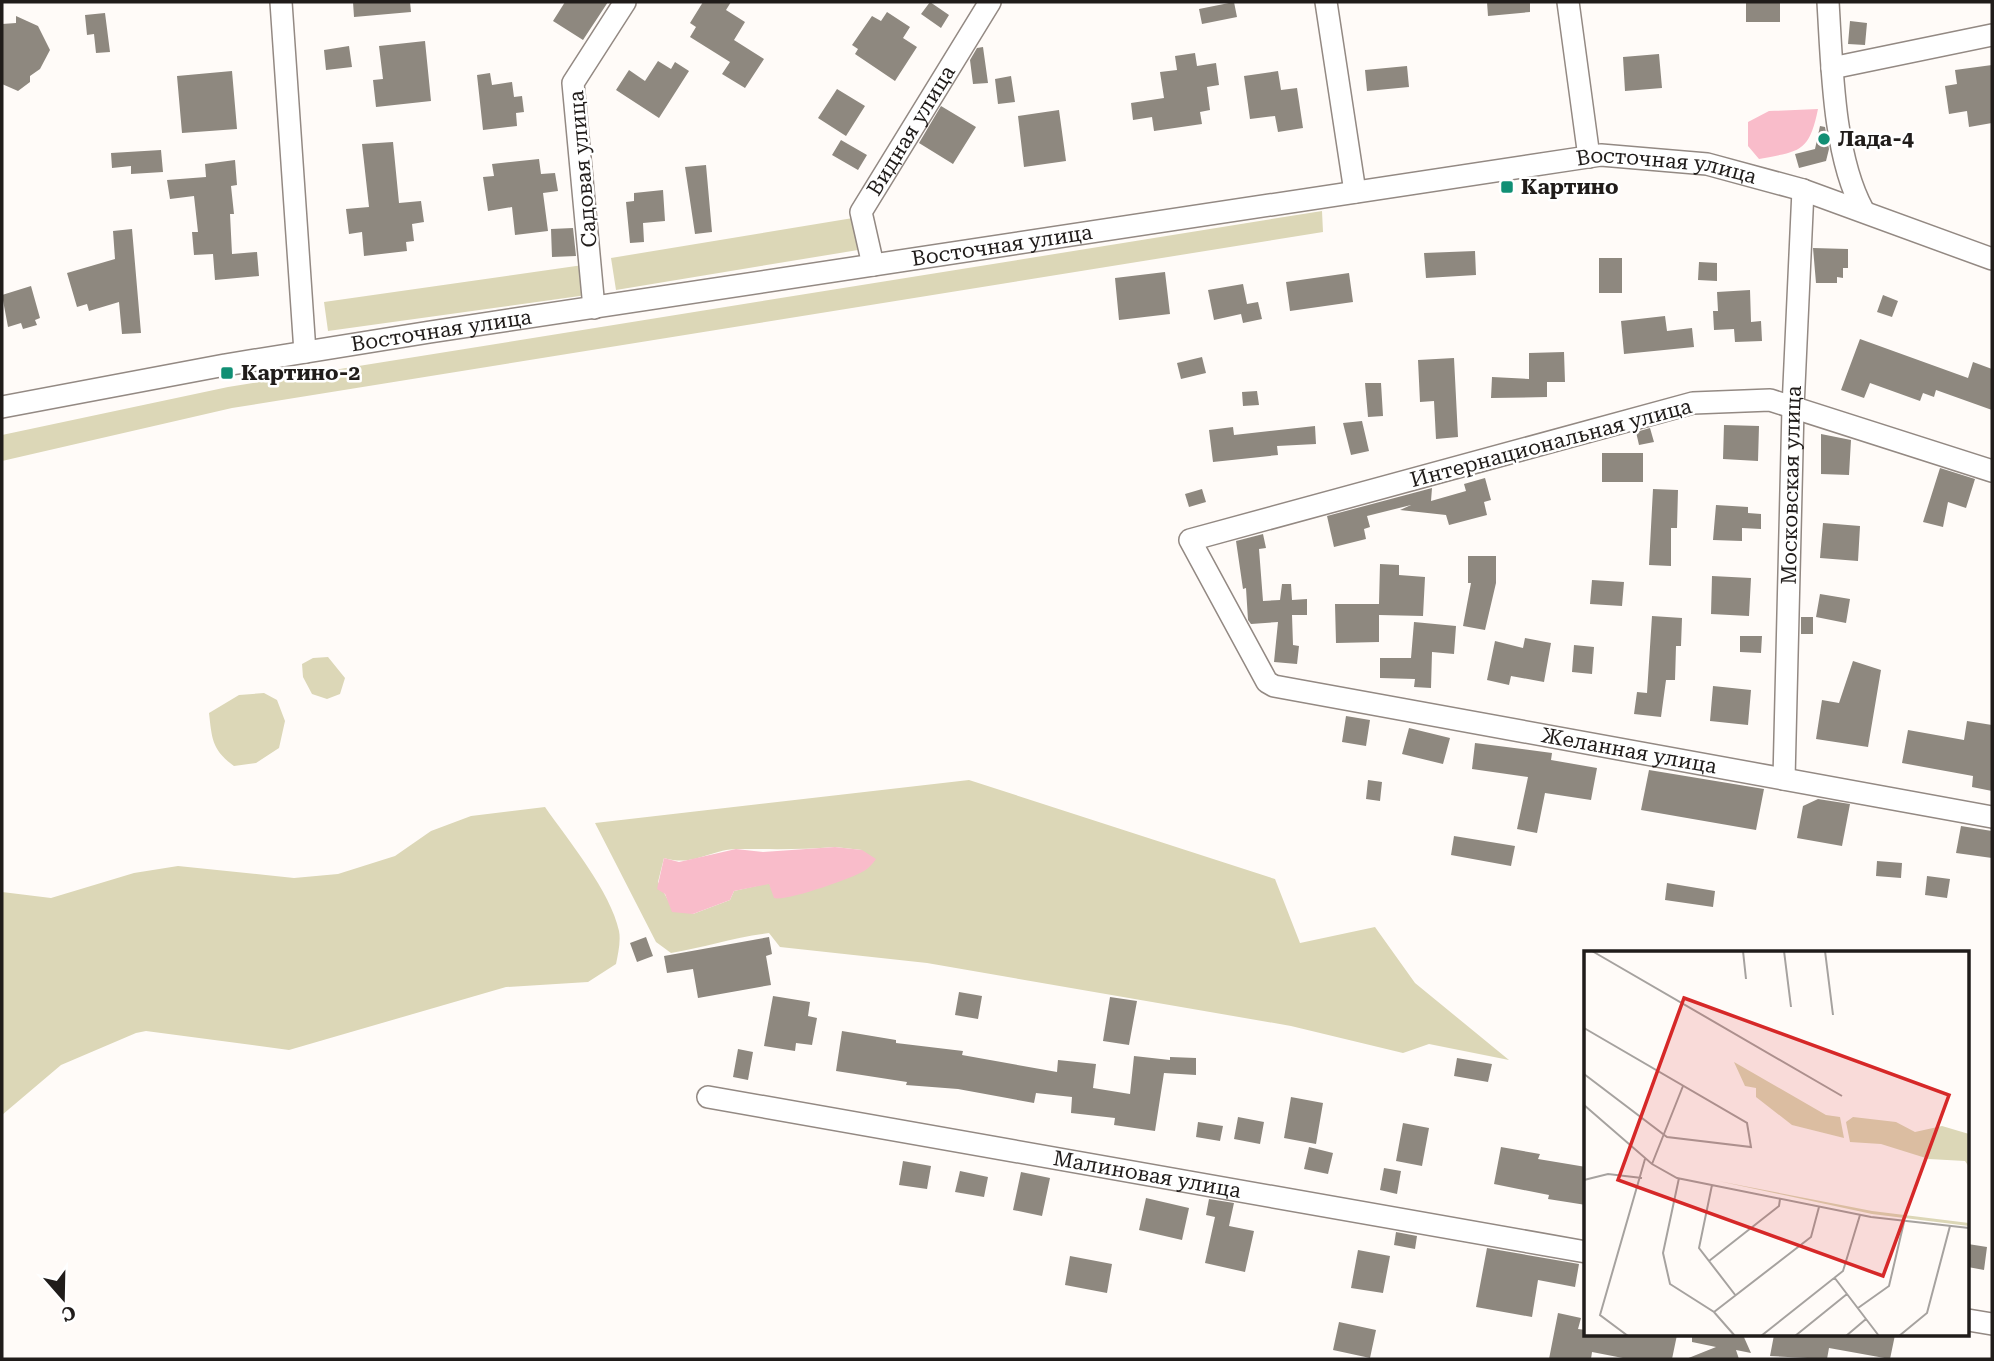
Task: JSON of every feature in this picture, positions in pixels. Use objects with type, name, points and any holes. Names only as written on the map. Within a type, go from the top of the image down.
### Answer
[{"type":"street","points":[[281,2],[305,352]]},
{"type":"street","name":"Садовая улица","points":[[594,308],[573,83],[625,2]]},
{"type":"street","name":"Видная улица","points":[[873,265],[861,212],[990,2]]},
{"type":"street","points":[[1326,2],[1355,192]]},
{"type":"street","points":[[1569,2],[1589,157]]},
{"type":"street","points":[[1828,2],[1832,68],[1849,183],[1863,210]]},
{"type":"street","points":[[1832,68],[1992,35]]},
{"type":"street","name":"Восточная улица","points":[[2,407],[305,352],[1589,157],[1707,164],[1803,190],[1992,259]]},
{"type":"street","name":"Московская улица","points":[[1784,779],[1793,408],[1803,190]]},
{"type":"street","name":"Интернациональная улица","points":[[1267,682],[1190,540],[1693,403],[1770,400],[1992,471]]},
{"type":"street","name":"Желанная улица","points":[[1267,682],[1301,691],[1992,817]]},
{"type":"street","name":"Малиновая улица","points":[[708,1097],[1584,1252]]},
{"type":"street","points":[[1969,1320],[1992,1324]]},
{"type":"shaded area","points":[[1818,109],[1811,134],[1800,148],[1759,159],[1748,146],[1748,122],[1769,111]]},
{"type":"shaded area","points":[[1322,211],[1323,232],[232,408],[2,461],[2,435],[228,387]]},
{"type":"shaded area","points":[[853,218],[858,250],[616,290],[611,258]]},
{"type":"shaded area","points":[[583,265],[587,295],[328,331],[324,302]]},
{"type":"shaded area","points":[[328,657],[345,678],[340,694],[327,699],[312,694],[303,677],[302,664],[313,658]]},
{"type":"shaded area","points":[[264,693],[277,700],[285,721],[279,748],[256,763],[234,766],[221,755],[214,743],[209,713],[239,695]]},
{"type":"shaded area","points":[[969,780],[1275,879],[1300,943],[1375,927],[1415,983],[1509,1060],[1429,1044],[1403,1053],[1291,1026],[927,963],[780,947],[769,933],[671,953],[656,942],[595,823]],"holes":[[[835,847],[862,850],[843,874],[825,886],[774,891],[769,883],[734,891],[730,900],[693,914],[669,902],[658,882],[664,858],[694,859],[738,849]]]},
{"type":"shaded area","points":[[545,807],[598,883],[619,931],[616,964],[588,982],[506,987],[289,1050],[146,1031],[136,1033],[61,1065],[2,1115],[2,892],[51,898],[134,873],[178,866],[294,878],[338,874],[395,856],[431,831],[471,816]]},
{"type":"shaded area","points":[[835,847],[862,850],[876,859],[868,868],[834,884],[781,898],[774,898],[769,884],[734,891],[730,900],[693,914],[672,912],[665,894],[657,889],[664,858],[679,862],[736,849],[763,852]]},
{"type":"building","points":[[353,2],[410,2],[411,12],[354,17]]},
{"type":"building","points":[[565,2],[608,2],[583,40],[553,21]]},
{"type":"building","points":[[703,2],[731,2],[726,10],[745,22],[734,40],[764,59],[745,88],[722,74],[730,62],[690,37],[696,27],[690,23]]},
{"type":"building","points":[[930,2],[949,15],[941,28],[921,14]]},
{"type":"building","points":[[1234,2],[1237,17],[1202,24],[1199,9]]},
{"type":"building","points":[[1487,2],[1530,2],[1530,12],[1488,16]]},
{"type":"building","points":[[1746,2],[1780,2],[1780,22],[1746,22]]},
{"type":"building","points":[[887,12],[910,27],[903,38],[917,47],[895,81],[855,54],[858,49],[852,45],[872,16],[881,21]]},
{"type":"building","points":[[105,13],[110,52],[96,53],[94,34],[87,35],[85,15]]},
{"type":"building","points":[[16,16],[38,26],[50,50],[40,69],[30,76],[30,82],[18,91],[2,84],[2,24],[16,23]]},
{"type":"building","points":[[1850,21],[1867,23],[1865,45],[1848,44]]},
{"type":"building","points":[[425,41],[431,101],[376,107],[373,80],[383,79],[379,46]]},
{"type":"building","points":[[349,46],[352,67],[326,70],[324,50]]},
{"type":"building","points":[[983,47],[988,83],[973,84],[970,60],[977,48]]},
{"type":"building","points":[[1195,53],[1197,66],[1216,63],[1219,85],[1207,87],[1210,110],[1200,112],[1202,124],[1154,131],[1152,117],[1133,120],[1131,103],[1164,98],[1160,72],[1177,70],[1175,56]]},
{"type":"building","points":[[1659,54],[1662,88],[1625,91],[1623,57]]},
{"type":"building","points":[[658,61],[671,69],[675,62],[689,71],[659,118],[616,90],[629,70],[645,81]]},
{"type":"building","points":[[1992,65],[1992,123],[1969,127],[1967,111],[1949,114],[1945,86],[1957,84],[1955,70]]},
{"type":"building","points":[[1407,66],[1409,87],[1367,91],[1365,70]]},
{"type":"building","points":[[232,71],[237,129],[182,133],[177,76]]},
{"type":"building","points":[[1278,71],[1281,90],[1297,88],[1303,128],[1278,132],[1275,116],[1250,119],[1244,76]]},
{"type":"building","points":[[490,73],[492,85],[512,82],[514,97],[522,96],[524,112],[516,113],[517,126],[483,130],[477,75]]},
{"type":"building","points":[[1011,76],[1015,102],[998,104],[995,79]]},
{"type":"building","points":[[837,89],[865,106],[846,136],[818,118]]},
{"type":"building","points":[[941,106],[976,127],[953,164],[919,143]]},
{"type":"building","points":[[1059,110],[1066,161],[1024,167],[1018,116]]},
{"type":"building","name":"Лада-4","points":[[1820,126],[1825,127],[1829,149],[1826,161],[1799,168],[1795,154],[1815,149]]},
{"type":"building","points":[[841,140],[867,155],[858,170],[832,155]]},
{"type":"building","points":[[393,142],[399,203],[421,201],[424,222],[412,224],[414,241],[406,242],[407,251],[364,256],[362,232],[349,234],[346,209],[369,207],[362,144]]},
{"type":"building","points":[[161,150],[163,172],[131,174],[131,166],[112,168],[111,153]]},
{"type":"building","points":[[539,159],[541,174],[555,173],[558,191],[543,193],[548,231],[515,235],[512,207],[488,211],[483,177],[494,176],[492,164]]},
{"type":"building","points":[[235,160],[237,185],[231,186],[234,214],[230,214],[232,254],[257,252],[259,276],[215,280],[213,254],[194,255],[192,232],[198,232],[194,196],[170,199],[167,180],[206,177],[205,164]]},
{"type":"building","points":[[706,165],[712,232],[695,234],[685,167]]},
{"type":"building","points":[[663,190],[665,221],[643,223],[644,242],[630,243],[626,202],[634,201],[634,193]]},
{"type":"building","points":[[573,228],[576,256],[552,257],[551,229]]},
{"type":"building","points":[[132,229],[141,333],[122,334],[119,302],[89,311],[87,304],[77,307],[67,273],[115,259],[113,231]]},
{"type":"building","points":[[1813,248],[1848,249],[1848,268],[1843,268],[1843,278],[1837,277],[1837,283],[1816,283]]},
{"type":"building","points":[[1475,251],[1476,275],[1426,278],[1424,253]]},
{"type":"building","points":[[1599,258],[1622,258],[1622,293],[1599,293]]},
{"type":"building","points":[[1699,262],[1717,263],[1717,281],[1698,280]]},
{"type":"building","points":[[1165,272],[1170,314],[1119,320],[1115,278]]},
{"type":"building","points":[[1349,273],[1353,302],[1290,311],[1286,282]]},
{"type":"building","points":[[1243,284],[1247,304],[1258,302],[1262,319],[1243,323],[1241,314],[1214,320],[1208,290]]},
{"type":"building","points":[[31,286],[40,318],[35,320],[37,325],[23,329],[21,323],[8,327],[2,295]]},
{"type":"building","points":[[1750,290],[1751,322],[1761,321],[1762,341],[1735,342],[1734,329],[1714,330],[1713,311],[1718,311],[1717,292]]},
{"type":"building","points":[[1883,295],[1898,301],[1892,317],[1877,312]]},
{"type":"building","points":[[1665,316],[1667,331],[1692,328],[1694,347],[1624,354],[1621,321]]},
{"type":"building","points":[[1860,339],[1968,378],[1973,362],[1992,369],[1992,410],[1936,390],[1934,397],[1923,393],[1920,401],[1870,383],[1864,398],[1841,390]]},
{"type":"building","points":[[1564,352],[1565,382],[1547,382],[1547,397],[1491,398],[1492,377],[1529,379],[1529,353]]},
{"type":"building","points":[[1202,357],[1206,373],[1181,379],[1177,363]]},
{"type":"building","points":[[1454,358],[1458,437],[1436,439],[1434,401],[1420,402],[1418,360]]},
{"type":"building","points":[[1365,383],[1381,383],[1383,416],[1368,417]]},
{"type":"building","points":[[1257,391],[1259,405],[1243,406],[1242,392]]},
{"type":"building","points":[[1362,421],[1369,451],[1351,455],[1343,423]]},
{"type":"building","points":[[1724,425],[1759,426],[1758,461],[1723,459]]},
{"type":"building","points":[[1315,426],[1316,444],[1277,446],[1278,455],[1213,462],[1209,430],[1233,427],[1234,435]]},
{"type":"building","points":[[1650,428],[1654,442],[1639,445],[1636,432]]},
{"type":"building","points":[[1821,434],[1851,440],[1849,475],[1821,474]]},
{"type":"building","points":[[1602,453],[1643,453],[1643,482],[1602,482]]},
{"type":"building","points":[[1940,468],[1975,479],[1966,508],[1948,502],[1943,527],[1923,522]]},
{"type":"building","points":[[1485,478],[1491,500],[1484,502],[1487,515],[1449,525],[1446,515],[1400,510],[1411,505],[1367,516],[1370,527],[1364,529],[1366,539],[1334,547],[1327,516],[1432,488],[1431,501],[1466,491],[1464,484]]},
{"type":"building","points":[[1202,489],[1206,502],[1189,507],[1185,494]]},
{"type":"building","points":[[1653,489],[1678,490],[1677,528],[1671,528],[1671,566],[1649,565]]},
{"type":"building","points":[[1716,505],[1748,507],[1748,513],[1761,514],[1761,529],[1742,528],[1742,541],[1713,540]]},
{"type":"building","points":[[1823,523],[1860,526],[1858,561],[1820,558]]},
{"type":"building","points":[[1263,534],[1266,548],[1259,549],[1263,601],[1280,600],[1282,584],[1291,584],[1292,600],[1307,599],[1307,615],[1292,615],[1293,645],[1299,646],[1297,664],[1274,662],[1278,622],[1251,624],[1248,620],[1246,588],[1243,589],[1236,541]]},
{"type":"building","points":[[1468,556],[1496,556],[1496,583],[1485,630],[1463,626],[1471,583],[1468,583]]},
{"type":"building","points":[[1380,564],[1399,565],[1399,575],[1425,577],[1423,616],[1379,615],[1379,642],[1336,643],[1335,604],[1379,604]]},
{"type":"building","points":[[1712,576],[1751,578],[1749,616],[1711,614]]},
{"type":"building","points":[[1592,580],[1624,582],[1622,606],[1590,604]]},
{"type":"building","points":[[1820,594],[1850,599],[1846,623],[1816,617]]},
{"type":"building","points":[[1652,616],[1682,618],[1681,646],[1676,646],[1675,680],[1666,680],[1661,717],[1634,714],[1637,692],[1647,693]]},
{"type":"building","points":[[1801,617],[1813,617],[1813,634],[1801,634]]},
{"type":"building","points":[[1414,622],[1456,626],[1454,654],[1432,652],[1431,688],[1414,687],[1415,679],[1380,678],[1380,658],[1411,658]]},
{"type":"building","points":[[1740,636],[1762,636],[1761,653],[1740,652]]},
{"type":"building","points":[[1525,638],[1551,643],[1544,682],[1511,676],[1509,685],[1487,680],[1495,641],[1523,648]]},
{"type":"building","points":[[1574,645],[1594,647],[1592,674],[1572,672]]},
{"type":"building","points":[[1853,661],[1881,670],[1868,747],[1816,739],[1822,700],[1839,703]]},
{"type":"building","points":[[1713,686],[1751,690],[1748,725],[1710,721]]},
{"type":"building","points":[[1346,716],[1370,720],[1366,746],[1342,742]]},
{"type":"building","points":[[1967,721],[1992,725],[1992,791],[1972,787],[1973,776],[1902,763],[1908,730],[1964,740]]},
{"type":"building","points":[[1409,728],[1450,738],[1443,764],[1402,754]]},
{"type":"building","points":[[1475,743],[1552,753],[1551,760],[1597,768],[1591,800],[1545,793],[1537,833],[1517,829],[1528,777],[1472,769]]},
{"type":"building","points":[[1649,770],[1764,789],[1756,830],[1641,810]]},
{"type":"building","points":[[1368,780],[1382,782],[1380,801],[1366,799]]},
{"type":"building","points":[[1818,799],[1850,804],[1842,846],[1797,838],[1803,806]]},
{"type":"building","points":[[1961,826],[1992,831],[1992,858],[1956,853]]},
{"type":"building","points":[[1454,836],[1515,846],[1511,866],[1451,855]]},
{"type":"building","points":[[1877,861],[1902,863],[1901,878],[1876,876]]},
{"type":"building","points":[[1927,876],[1950,879],[1947,898],[1925,895]]},
{"type":"building","points":[[1667,883],[1715,891],[1713,907],[1665,900]]},
{"type":"building","points":[[646,937],[653,956],[637,962],[630,943]]},
{"type":"building","points":[[769,937],[772,954],[766,956],[771,985],[698,998],[693,969],[667,973],[664,956]]},
{"type":"building","points":[[959,992],[982,996],[978,1019],[955,1015]]},
{"type":"building","points":[[773,996],[810,1002],[808,1016],[817,1018],[812,1045],[796,1043],[795,1051],[764,1046]]},
{"type":"building","points":[[1110,997],[1137,1001],[1129,1045],[1103,1041]]},
{"type":"building","points":[[842,1031],[896,1040],[896,1043],[963,1051],[962,1055],[1057,1072],[1058,1060],[1096,1064],[1093,1088],[1130,1094],[1134,1056],[1170,1060],[1170,1057],[1196,1058],[1196,1075],[1164,1073],[1155,1131],[1114,1125],[1115,1118],[1071,1113],[1072,1097],[1036,1093],[1034,1103],[958,1089],[906,1085],[907,1082],[836,1071]]},
{"type":"building","points":[[738,1049],[753,1052],[748,1080],[733,1077]]},
{"type":"building","points":[[1457,1058],[1492,1064],[1488,1082],[1454,1076]]},
{"type":"building","points":[[1291,1097],[1323,1103],[1316,1144],[1284,1138]]},
{"type":"building","points":[[1238,1117],[1264,1122],[1260,1144],[1234,1139]]},
{"type":"building","points":[[1198,1122],[1223,1126],[1220,1141],[1196,1137]]},
{"type":"building","points":[[1403,1123],[1429,1128],[1422,1166],[1396,1161]]},
{"type":"building","points":[[1309,1147],[1333,1153],[1328,1174],[1304,1169]]},
{"type":"building","points":[[1501,1147],[1540,1154],[1538,1159],[1584,1167],[1584,1205],[1548,1199],[1549,1195],[1494,1184]]},
{"type":"building","points":[[903,1161],[931,1166],[927,1189],[899,1185]]},
{"type":"building","points":[[1384,1168],[1401,1171],[1397,1194],[1380,1190]]},
{"type":"building","points":[[960,1171],[988,1177],[984,1197],[955,1192]]},
{"type":"building","points":[[1021,1172],[1050,1178],[1042,1216],[1013,1210]]},
{"type":"building","points":[[1146,1198],[1189,1208],[1182,1240],[1139,1230]]},
{"type":"building","points":[[1209,1199],[1234,1203],[1229,1226],[1254,1231],[1245,1272],[1205,1263],[1215,1217],[1206,1215]]},
{"type":"building","points":[[1396,1232],[1417,1236],[1415,1249],[1394,1245]]},
{"type":"building","points":[[1969,1244],[1987,1247],[1984,1270],[1969,1267]]},
{"type":"building","points":[[1487,1248],[1579,1264],[1575,1287],[1538,1280],[1532,1317],[1476,1307]]},
{"type":"building","points":[[1358,1250],[1390,1256],[1383,1293],[1351,1288]]},
{"type":"building","points":[[1070,1256],[1112,1264],[1107,1293],[1065,1285]]},
{"type":"building","points":[[1558,1313],[1581,1318],[1578,1329],[1584,1330],[1584,1336],[1677,1336],[1672,1359],[1628,1359],[1592,1352],[1591,1359],[1549,1359]]},
{"type":"building","points":[[1339,1322],[1376,1330],[1370,1358],[1333,1350]]},
{"type":"building","points":[[1692,1336],[1743,1336],[1751,1353],[1736,1350],[1739,1359],[1686,1359],[1716,1347],[1692,1342]]},
{"type":"building","points":[[1774,1336],[1895,1336],[1890,1359],[1829,1348],[1827,1359],[1770,1356]]},
{"type":"place","name":"Лада-4","points":[[1824,139]]},
{"type":"place","name":"Картино","points":[[1507,187]]},
{"type":"place","name":"Картино-2","points":[[227,373]]}]
